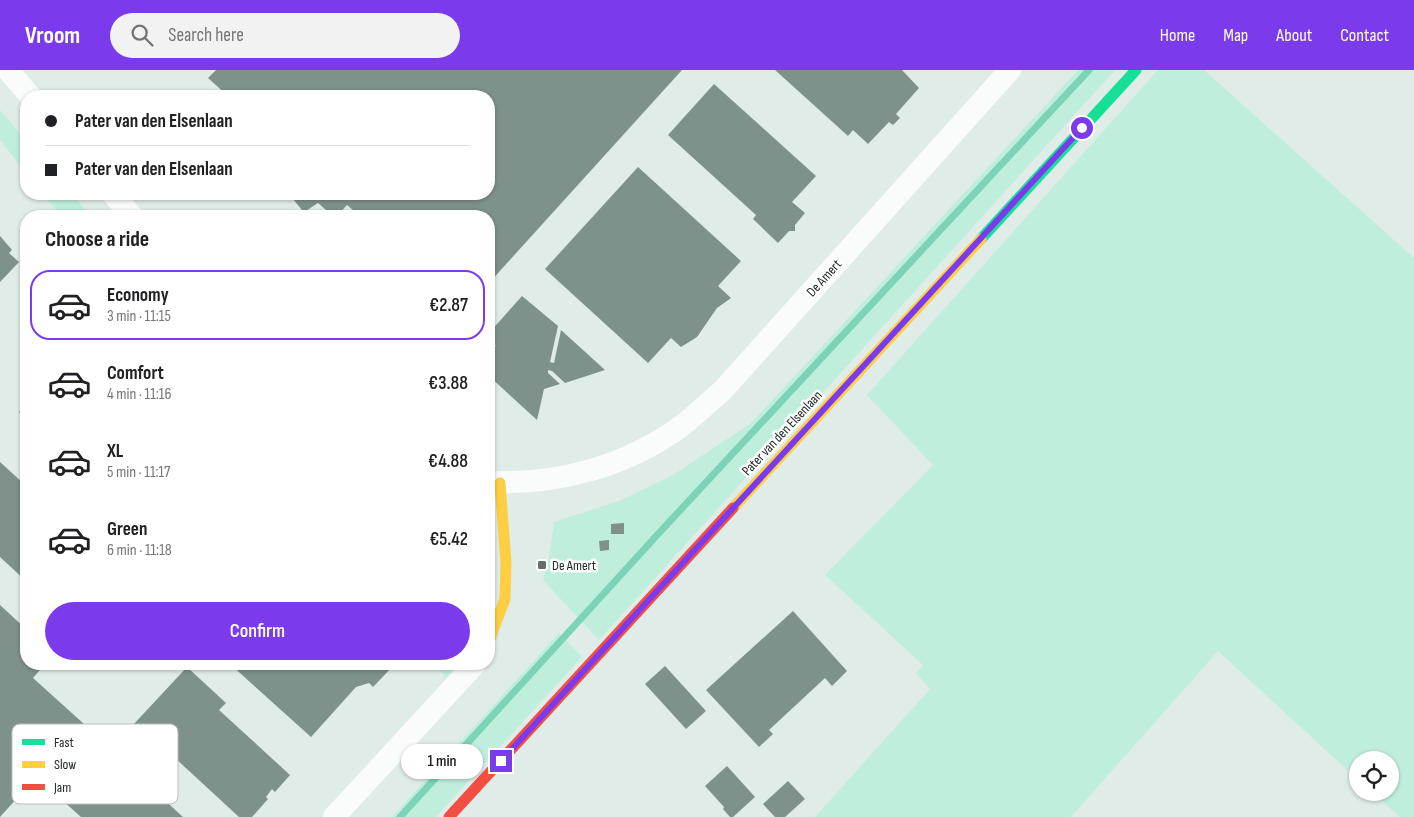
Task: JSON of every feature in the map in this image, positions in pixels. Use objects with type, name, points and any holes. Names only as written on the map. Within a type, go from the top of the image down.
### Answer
[{"type":"street","name":"De Amert","points":[[495,625],[505,599],[506,563],[495,482],[544,480],[580,474],[619,460],[654,443],[681,426],[724,390],[1010,70]]},
{"type":"street","name":"Pater van den Elsenlaan","points":[[449,817],[1136,70]]},
{"type":"street","points":[[11,71],[25,90]]},
{"type":"street","points":[[118,200],[127,210]]},
{"type":"street","points":[[334,817],[469,670]]},
{"type":"green space","points":[[1078,70],[1115,70],[599,640],[543,580],[549,558],[554,522],[619,501],[673,475],[751,423]]},
{"type":"green space","points":[[1158,70],[1204,70],[1414,258],[1414,817],[1400,817],[1382,801],[1399,801],[1399,751],[1349,751],[1349,772],[1218,651],[1071,817],[815,817],[930,689],[916,673],[923,665],[825,575],[933,465],[867,395]]},
{"type":"green space","points":[[0,110],[20,134],[20,165],[0,140]]},
{"type":"green space","points":[[48,200],[77,200],[86,210],[56,210]]},
{"type":"green space","points":[[559,633],[582,657],[436,817],[392,817]]},
{"type":"green space","points":[[440,670],[452,670],[446,677]]},
{"type":"building","points":[[216,70],[682,70],[495,276],[495,210],[353,210],[347,205],[342,210],[326,210],[318,203],[308,210],[302,210],[294,200],[495,200],[495,90],[221,90],[208,78]]},
{"type":"building","points":[[775,70],[902,70],[919,88],[896,114],[900,118],[893,125],[889,122],[868,144],[853,130],[848,136]]},
{"type":"building","points":[[714,84],[816,176],[792,202],[805,213],[795,225],[795,231],[789,231],[778,243],[753,219],[756,215],[668,135]]},
{"type":"building","points":[[638,167],[741,261],[718,286],[731,298],[717,308],[697,337],[681,347],[671,338],[648,363],[545,269]]},
{"type":"building","points":[[0,236],[12,250],[9,253],[19,262],[0,282]]},
{"type":"building","points":[[522,296],[558,326],[550,362],[554,363],[561,330],[605,370],[565,383],[552,371],[548,370],[548,373],[560,384],[544,389],[537,420],[495,382],[495,326]]},
{"type":"building","points":[[0,462],[20,480],[20,575],[0,557]]},
{"type":"building","points":[[624,523],[624,534],[611,534],[611,524]]},
{"type":"building","points":[[609,540],[609,550],[600,551],[599,541]]},
{"type":"building","points":[[0,605],[20,623],[20,670],[40,670],[33,678],[84,724],[12,724],[12,804],[0,817]]},
{"type":"building","points":[[793,611],[847,671],[832,686],[825,678],[769,730],[773,734],[759,747],[706,690]]},
{"type":"building","points":[[665,666],[706,711],[686,729],[645,684]]},
{"type":"building","points":[[184,670],[190,670],[226,703],[219,710],[290,775],[275,792],[272,789],[266,797],[268,799],[252,817],[239,817],[178,761],[178,724],[134,724]]},
{"type":"building","points":[[237,670],[389,670],[373,687],[369,683],[356,687],[311,737]]},
{"type":"building","points":[[727,766],[755,797],[733,817],[730,817],[723,809],[724,807],[705,786]]},
{"type":"building","points":[[788,781],[805,799],[785,817],[775,817],[763,804]]},
{"type":"building","points":[[66,804],[169,804],[183,817],[81,817]]},
{"type":"waterway","points":[[400,817],[659,533],[1089,70]]},
{"type":"traffic: fast","points":[[981,239],[1136,70]]},
{"type":"traffic: slow","points":[[733,508],[981,239]]},
{"type":"traffic: slow","points":[[495,625],[505,599],[506,563],[500,483]]},
{"type":"traffic: jam","points":[[449,817],[733,508]]},
{"type":"place","name":"De Amert","points":[[542,565]]},
{"type":"route","points":[[501,761],[1082,128]]}]
